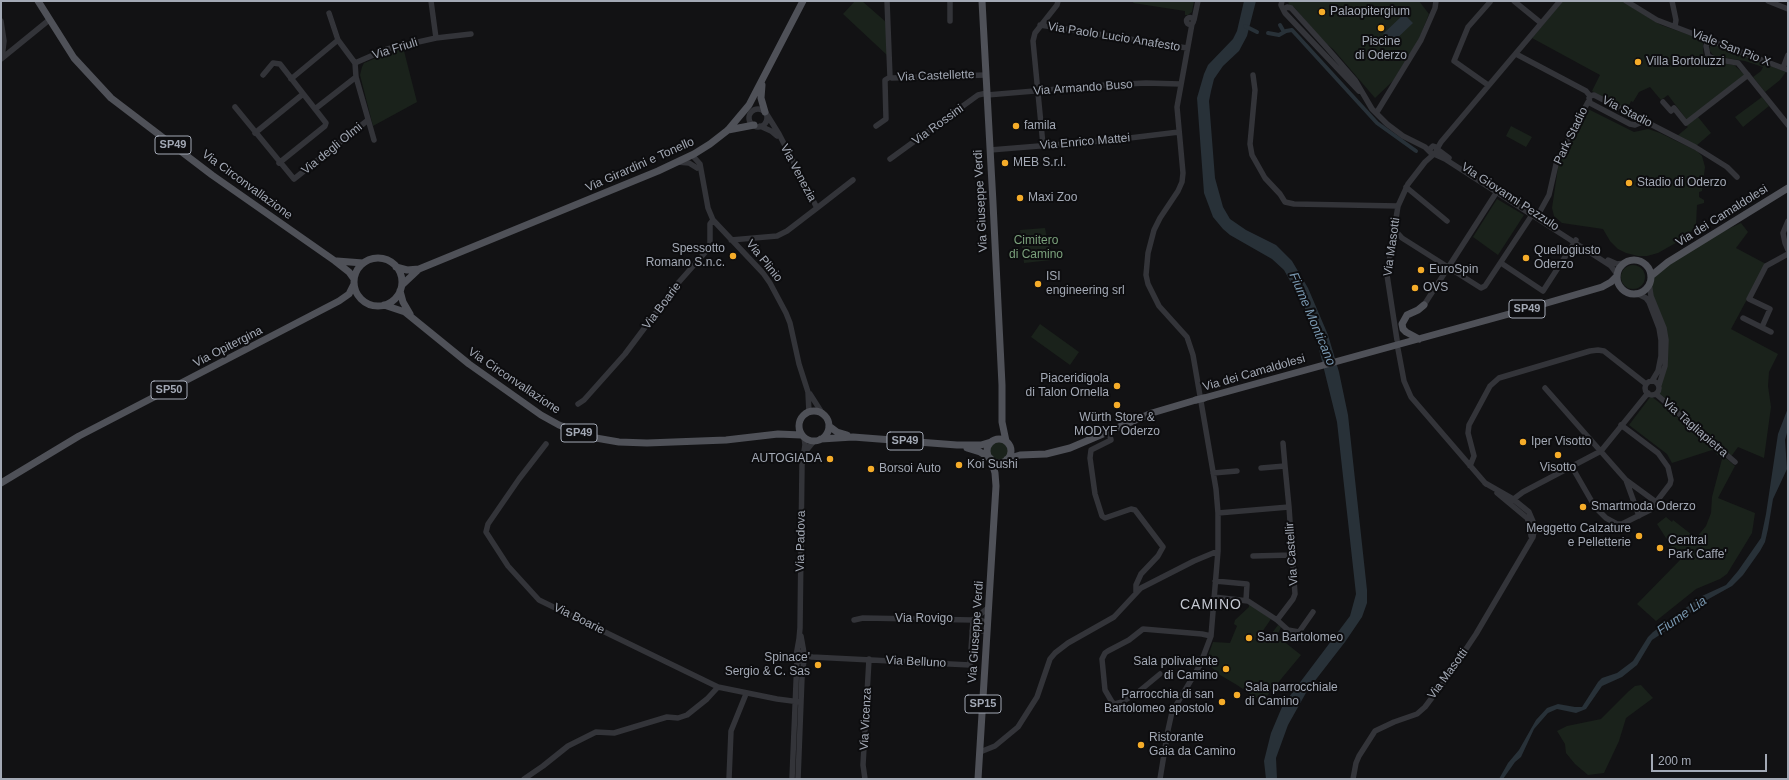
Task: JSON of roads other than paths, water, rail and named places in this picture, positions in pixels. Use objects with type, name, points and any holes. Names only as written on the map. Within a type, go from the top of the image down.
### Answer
[{"type":"main road","name":"Via Circonvallazione","points":[[38,1],[74,58],[111,98],[212,175],[335,261],[349,272],[354,282]]},
{"type":"main road","name":"Via Girardini e Tonello","points":[[396,267],[407,270],[419,269],[677,162],[705,148],[728,130],[743,113],[762,81],[803,1]]},
{"type":"main road","name":"Via Giuseppe Verdi","points":[[982,1],[1002,426],[1008,442]]},
{"type":"main road","points":[[762,81],[761,94],[766,113]]},
{"type":"main road","points":[[728,130],[757,126]]},
{"type":"main road","name":"Via dei Camaldolesi","points":[[1650,279],[1668,262],[1788,188]]},
{"type":"main road","name":"SP49","points":[[363,263],[377,258],[391,262],[400,272],[401,288]]},
{"type":"main road","points":[[1625,263],[1632,260],[1637,260],[1646,266],[1650,279],[1644,290],[1636,293]]},
{"type":"main road","name":"Via Circonvallazione","points":[[335,261],[363,263]]},
{"type":"main road","name":"Via dei Camaldolesi","points":[[1646,266],[1656,266],[1668,262]]},
{"type":"main road","points":[[354,282],[356,273],[363,263]]},
{"type":"main road","name":"SP49","points":[[1617,275],[1619,268],[1625,263]]},
{"type":"main road","name":"Via Girardini e Tonello","points":[[401,288],[419,269]]},
{"type":"main road","points":[[1617,275],[1621,288]]},
{"type":"main road","name":"Via dei Camaldolesi","points":[[1006,460],[1030,454],[1059,452],[1152,413],[1602,287],[1611,282],[1617,275]]},
{"type":"main road","name":"SP49","points":[[354,282],[356,290],[363,300],[369,304],[384,305]]},
{"type":"main road","name":"Via Opitergina","points":[[339,302],[349,294],[354,282]]},
{"type":"main road","name":"Via dei Camaldolesi","points":[[1602,287],[1621,288]]},
{"type":"main road","name":"Via Circonvallazione","points":[[401,288],[404,306],[416,320]]},
{"type":"main road","points":[[384,305],[394,300],[401,288]]},
{"type":"main road","name":"SP49","points":[[1621,288],[1628,292],[1636,293]]},
{"type":"main road","name":"Via Opitergina","points":[[1,483],[79,436],[339,302],[353,298],[363,300]]},
{"type":"main road","name":"Via Circonvallazione","points":[[384,305],[400,310],[416,320],[469,364],[537,412],[559,425],[585,435],[610,441],[635,443],[726,440],[778,434],[803,436]]},
{"type":"main road","points":[[1420,339],[1406,332],[1403,329],[1402,324],[1407,315],[1418,310],[1424,305]]},
{"type":"main road","name":"Via Giuseppe Verdi","points":[[992,441],[998,429],[1001,401]]},
{"type":"main road","points":[[809,412],[817,411],[824,416],[829,426],[825,436],[818,440]]},
{"type":"main road","name":"SP49","points":[[799,422],[801,418],[809,412]]},
{"type":"main road","name":"Via Circonvallazione","points":[[778,434],[790,429],[799,422]]},
{"type":"main road","points":[[799,422],[803,436]]},
{"type":"main road","name":"SP49","points":[[829,426],[837,432],[853,437]]},
{"type":"main road","name":"SP49","points":[[803,436],[818,440],[853,437],[957,445],[981,444],[1000,438],[1008,442]]},
{"type":"main road","points":[[990,459],[987,452],[992,441]]},
{"type":"main road","points":[[1006,460],[1011,454],[1008,442]]},
{"type":"main road","name":"Via dei Camaldolesi","points":[[1008,442],[1030,454]]},
{"type":"main road","name":"SP49","points":[[957,445],[975,450],[998,463],[1006,460]]},
{"type":"main road","name":"Via Giuseppe Verdi","points":[[978,779],[996,486],[990,459]]},
{"type":"main road","name":"Via Giuseppe Verdi","points":[[996,486],[1000,472],[1006,460]]},
{"type":"street","points":[[431,1],[436,38]]},
{"type":"street","name":"Via Castellette","points":[[887,1],[890,77],[986,75]]},
{"type":"street","points":[[950,1],[950,21]]},
{"type":"street","points":[[1043,145],[1033,41],[1035,33],[1040,25],[1057,5],[1058,1]]},
{"type":"street","points":[[1160,779],[1172,712],[1200,665],[1211,636],[1218,551],[1218,513],[1213,473],[1190,345],[1182,331],[1159,306],[1150,290],[1146,275],[1148,253],[1154,230],[1181,186],[1183,173],[1177,107],[1191,23],[1198,1]]},
{"type":"street","points":[[1282,1],[1281,5],[1285,13],[1323,53],[1352,80]]},
{"type":"street","points":[[1377,112],[1421,40],[1435,8],[1436,1]]},
{"type":"street","points":[[1488,86],[1454,61],[1468,27],[1490,1]]},
{"type":"street","points":[[1514,1],[1541,23]]},
{"type":"street","name":"Via Masotti","points":[[1397,340],[1388,283],[1392,240],[1398,206],[1406,187],[1425,162],[1432,149],[1441,142],[1560,1]]},
{"type":"street","name":"Viale San Pio X","points":[[1626,1],[1657,20],[1708,38],[1785,69]]},
{"type":"street","points":[[1672,1],[1676,20],[1675,26]]},
{"type":"street","points":[[1768,1],[1788,9]]},
{"type":"street","points":[[1284,9],[1287,7],[1291,8],[1329,48],[1352,80]]},
{"type":"street","points":[[329,13],[338,40],[355,63],[356,77],[374,140]]},
{"type":"street","points":[[2,58],[49,20]]},
{"type":"street","points":[[1,21],[4,41],[2,58]]},
{"type":"street","name":"Via Paolo Lucio Anafesto","points":[[1040,25],[1187,48]]},
{"type":"street","name":"Via Friuli","points":[[355,63],[387,49],[410,43],[471,34]]},
{"type":"street","points":[[1708,38],[1706,46],[1708,56],[1715,60],[1738,63],[1788,125]]},
{"type":"street","points":[[291,79],[338,40]]},
{"type":"street","points":[[1323,53],[1329,48]]},
{"type":"street","name":"Via Stadio","points":[[1516,54],[1586,91],[1591,98],[1634,115],[1710,156],[1727,167],[1737,177]]},
{"type":"street","points":[[1785,69],[1788,55]]},
{"type":"street","points":[[263,75],[273,63],[276,62],[280,64],[326,123],[326,126],[279,163]]},
{"type":"street","points":[[1253,75],[1255,90],[1250,144],[1252,155],[1265,178],[1280,194],[1285,202],[1300,204],[1398,206]]},
{"type":"street","points":[[1663,102],[1671,111],[1674,108],[1686,123],[1748,75]]},
{"type":"street","points":[[315,109],[356,77]]},
{"type":"street","points":[[876,126],[886,118],[885,80],[890,77]]},
{"type":"street","name":"Via Giovanni Pezzulo","points":[[1352,80],[1372,109],[1377,112],[1387,124],[1403,136],[1432,149],[1535,215],[1611,266],[1617,275]]},
{"type":"street","name":"Via Armando Buso","points":[[987,94],[1106,85],[1146,83],[1180,84]]},
{"type":"street","points":[[255,133],[303,94]]},
{"type":"street","name":"Via Rossini","points":[[890,160],[978,95],[987,94]]},
{"type":"street","name":"Park Stadio","points":[[1448,268],[1481,288],[1485,286],[1549,196],[1557,160],[1591,98],[1629,123]]},
{"type":"street","name":"Via degli Olmi","points":[[234,106],[279,163],[294,179],[368,120]]},
{"type":"street","points":[[759,109],[766,113],[766,122],[757,126],[750,119],[752,112],[759,109]]},
{"type":"street","name":"Via Venezia","points":[[731,240],[777,236],[787,231],[817,208],[766,113]]},
{"type":"street","points":[[1629,123],[1633,121],[1634,115]]},
{"type":"street","points":[[1629,123],[1635,125],[1644,121]]},
{"type":"street","name":"Via Venezia","points":[[757,126],[771,131],[780,139]]},
{"type":"street","name":"Via Enrico Mattei","points":[[990,150],[1113,140],[1179,132]]},
{"type":"street","points":[[677,162],[689,163],[699,168],[701,156],[705,148]]},
{"type":"street","name":"Via Plinio","points":[[692,155],[693,161],[699,168],[708,208],[713,220],[763,273],[781,303],[790,323],[799,364],[808,392],[809,412]]},
{"type":"street","points":[[817,208],[853,180]]},
{"type":"street","points":[[1406,187],[1447,221]]},
{"type":"street","points":[[1424,305],[1498,191]]},
{"type":"street","name":"Via Boarie","points":[[578,404],[584,400],[625,354],[679,282],[710,247],[710,224],[713,220]]},
{"type":"street","points":[[1788,221],[1783,233],[1788,250]]},
{"type":"street","points":[[1394,228],[1402,238],[1448,268]]},
{"type":"street","points":[[1392,240],[1397,237],[1402,238]]},
{"type":"street","points":[[1501,263],[1543,291],[1575,241]]},
{"type":"street","name":"Via Giovanni Pezzulo","points":[[1575,241],[1614,264],[1625,263]]},
{"type":"street","points":[[1762,327],[1770,309],[1749,299],[1766,266],[1788,254]]},
{"type":"street","points":[[1650,279],[1651,296],[1664,328],[1666,340],[1665,366],[1659,385]]},
{"type":"street","points":[[1636,293],[1646,298],[1649,302],[1659,328],[1661,356],[1658,371],[1652,381],[1646,384]]},
{"type":"street","points":[[1743,318],[1771,332]]},
{"type":"street","name":"Via Masotti","points":[[1398,349],[1404,381],[1411,397],[1485,483],[1527,518],[1530,524],[1531,532],[1527,546]]},
{"type":"street","points":[[1470,466],[1474,456],[1468,433],[1469,425],[1490,386],[1495,380],[1503,376],[1590,351],[1602,350],[1646,384]]},
{"type":"street","name":"Via Tagliapietra","points":[[1652,381],[1659,385],[1659,390],[1656,394]]},
{"type":"street","points":[[1498,494],[1510,501],[1601,451],[1648,393],[1646,390],[1646,384]]},
{"type":"street","points":[[1545,388],[1626,480],[1656,502]]},
{"type":"street","name":"Via Plinio","points":[[808,392],[824,416]]},
{"type":"street","name":"Via Tagliapietra","points":[[1648,393],[1652,395],[1656,394],[1734,462]]},
{"type":"street","points":[[1572,467],[1595,507],[1606,518],[1621,524],[1650,510],[1670,484],[1668,467],[1658,453],[1621,425]]},
{"type":"street","points":[[1109,432],[1111,440],[1092,450],[1090,458],[1095,494],[1102,516],[1105,518],[1134,509],[1163,546],[1158,556],[1141,574],[1136,585],[1136,593]]},
{"type":"street","name":"Via Padova","points":[[800,628],[803,454],[805,445],[803,436]]},
{"type":"street","points":[[803,454],[818,440]]},
{"type":"street","name":"Via Castellir","points":[[1277,620],[1294,596],[1289,507],[1283,443]]},
{"type":"street","name":"Via Boarie","points":[[546,444],[519,480],[486,529],[486,535],[508,566],[539,600],[718,687],[746,694],[798,702]]},
{"type":"street","points":[[1261,468],[1285,466]]},
{"type":"street","points":[[1213,473],[1236,471]]},
{"type":"street","points":[[1626,480],[1639,516]]},
{"type":"street","name":"Via Masotti","points":[[1353,779],[1359,756],[1375,731],[1394,722],[1418,714],[1446,679],[1476,634],[1535,531],[1534,520],[1529,512],[1513,499],[1485,483]]},
{"type":"street","name":"Via Castellir","points":[[1218,513],[1289,507]]},
{"type":"street","points":[[980,752],[995,746],[1018,727],[1035,702],[1050,659],[1055,653],[1068,643],[1114,617],[1144,586],[1194,560],[1218,551]]},
{"type":"street","points":[[1253,556],[1292,555]]},
{"type":"street","points":[[1215,581],[1247,584],[1246,600]]},
{"type":"street","points":[[1214,597],[1250,601],[1277,620],[1288,630],[1299,632],[1313,612]]},
{"type":"street","points":[[987,627],[972,631],[974,619],[988,608]]},
{"type":"street","name":"Via Rovigo","points":[[854,620],[869,618],[974,619]]},
{"type":"street","points":[[974,619],[987,627]]},
{"type":"street","points":[[792,779],[798,702],[804,656],[800,628]]},
{"type":"street","points":[[798,779],[798,702],[796,657],[800,628]]},
{"type":"street","points":[[1160,674],[1137,693],[1115,704],[1112,702],[1105,690],[1102,659],[1105,653],[1129,640],[1143,629],[1194,633],[1211,636]]},
{"type":"street","name":"Via Belluno","points":[[796,657],[799,652],[804,656],[812,657],[970,665],[972,631]]},
{"type":"street","points":[[796,657],[800,661],[804,656]]},
{"type":"street","name":"Via Vicenza","points":[[865,779],[863,765],[869,659]]},
{"type":"street","points":[[524,779],[568,746],[596,732],[614,733],[667,717],[678,718],[687,715],[707,700],[718,687]]},
{"type":"street","points":[[729,779],[731,731],[746,694]]},
{"type":"water","name":"Fiume Monticano","points":[[1244,1],[1256,1],[1247,36],[1239,51],[1223,66],[1214,79],[1209,101],[1215,178],[1223,207],[1230,219],[1246,230],[1276,245],[1292,261],[1308,288],[1328,335],[1339,372],[1348,415],[1367,590],[1367,603],[1362,617],[1345,642],[1307,691],[1288,725],[1276,758],[1277,779],[1266,779],[1264,761],[1271,733],[1282,707],[1350,616],[1356,594],[1337,422],[1317,341],[1304,306],[1284,270],[1272,259],[1230,235],[1223,229],[1213,217],[1204,193],[1197,98],[1208,65],[1233,39],[1237,31]]},
{"type":"water","points":[[1404,14],[1413,23],[1392,43],[1383,34]]},
{"type":"water","name":"Fiume Lia","points":[[1788,408],[1788,429],[1785,440],[1787,469],[1773,499],[1765,542],[1743,575],[1732,586],[1705,601],[1676,624],[1652,640],[1637,665],[1622,677],[1602,686],[1586,709],[1576,713],[1557,709],[1548,713],[1534,729],[1521,757],[1515,762],[1503,779],[1499,779],[1508,763],[1519,750],[1536,720],[1547,708],[1558,704],[1582,707],[1598,682],[1602,678],[1617,673],[1633,661],[1648,637],[1653,632],[1702,596],[1726,585],[1738,571],[1761,538],[1778,434]]},
{"type":"waterway","points":[[1280,25],[1284,32]]},
{"type":"waterway","points":[[1245,26],[1257,32]]},
{"type":"waterway","points":[[1268,33],[1279,35],[1286,31],[1292,30],[1377,123],[1416,151]]},
{"type":"place","name":"Palaopitergium","points":[[1322,12]]},
{"type":"place","name":"Piscine di Oderzo","points":[[1381,28]]},
{"type":"place","name":"Villa Bortoluzzi","points":[[1638,62]]},
{"type":"place","name":"famila","points":[[1016,126]]},
{"type":"place","name":"MEB S.r.l.","points":[[1005,163]]},
{"type":"place","name":"Stadio di Oderzo","points":[[1629,183]]},
{"type":"place","name":"Maxi Zoo","points":[[1020,198]]},
{"type":"place","name":"Spessotto Romano S.n.c.","points":[[733,256]]},
{"type":"place","name":"Quellogiusto Oderzo","points":[[1526,258]]},
{"type":"place","name":"EuroSpin","points":[[1421,270]]},
{"type":"place","name":"ISI engineering srl","points":[[1038,284]]},
{"type":"place","name":"OVS","points":[[1415,288]]},
{"type":"place","name":"Piaceridigola di Talon Ornella","points":[[1117,386]]},
{"type":"place","name":"Würth Store & MODYF Oderzo","points":[[1117,405]]},
{"type":"place","name":"Iper Visotto","points":[[1523,442]]},
{"type":"place","name":"Visotto","points":[[1558,455]]},
{"type":"place","name":"AUTOGIADA","points":[[830,459]]},
{"type":"place","name":"Koi Sushi","points":[[959,465]]},
{"type":"place","name":"Borsoi Auto","points":[[871,469]]},
{"type":"place","name":"Smartmoda Oderzo","points":[[1583,507]]},
{"type":"place","name":"Meggetto Calzature e Pelletterie","points":[[1639,536]]},
{"type":"place","name":"Central Park Caffe'","points":[[1660,548]]},
{"type":"place","name":"San Bartolomeo","points":[[1249,638]]},
{"type":"place","name":"Spinace' Sergio & C. Sas","points":[[818,665]]},
{"type":"place","name":"Sala polivalente di Camino","points":[[1226,669]]},
{"type":"place","name":"Sala parrocchiale di Camino","points":[[1237,695]]},
{"type":"place","name":"Parrocchia di san Bartolomeo apostolo","points":[[1222,702]]},
{"type":"place","name":"Ristorante Gaia da Camino","points":[[1141,745]]},
{"type":"district","name":"CAMINO","points":[[1211,605]]},
{"type":"park label","name":"Cimitero di Camino","points":[[1036,248]]}]
